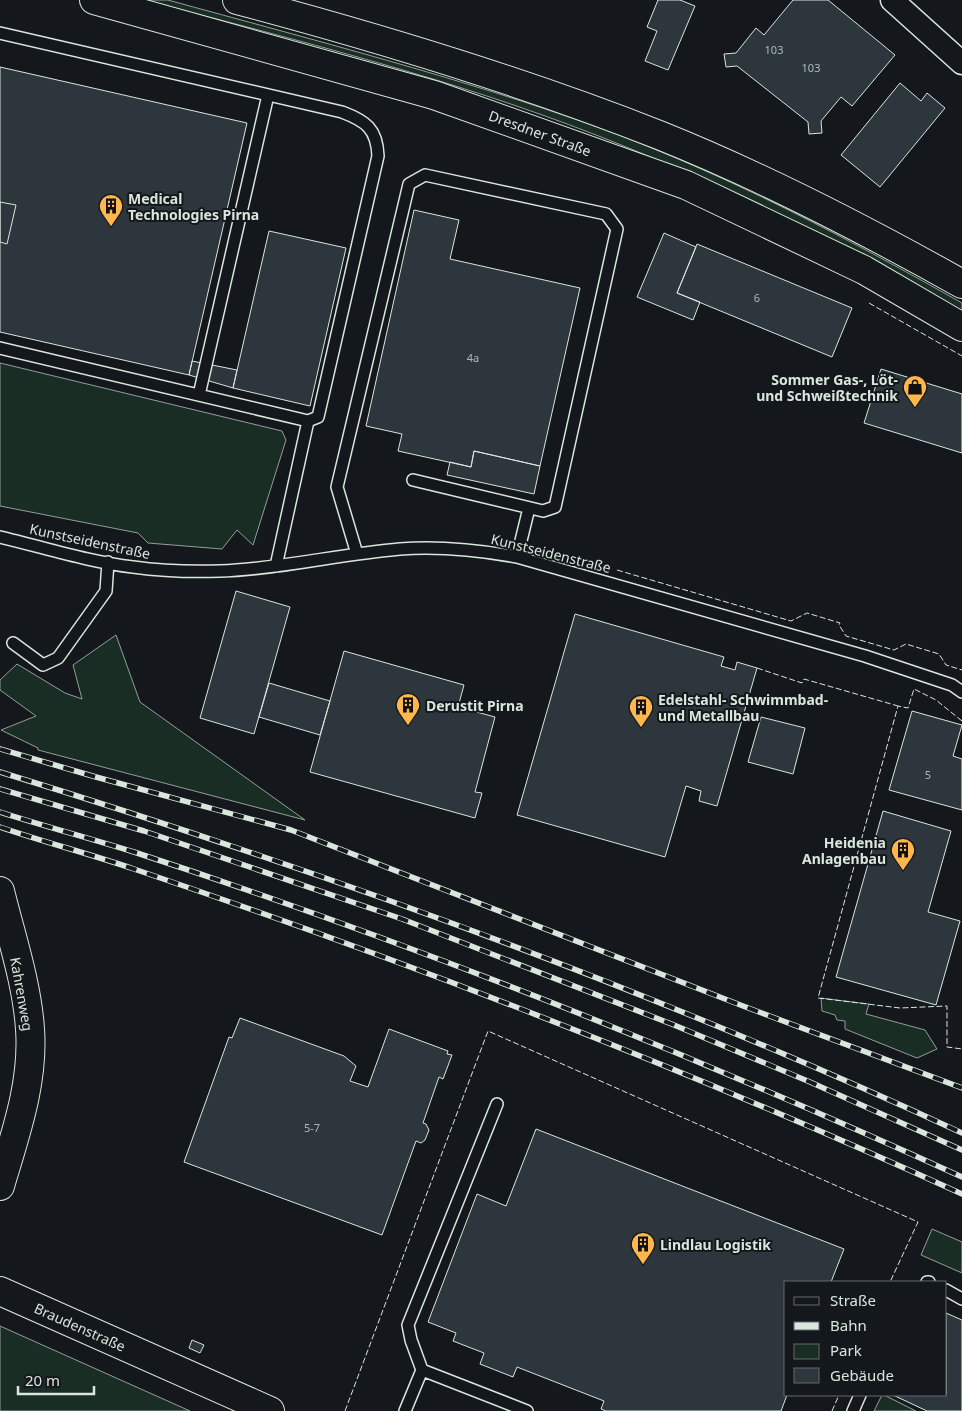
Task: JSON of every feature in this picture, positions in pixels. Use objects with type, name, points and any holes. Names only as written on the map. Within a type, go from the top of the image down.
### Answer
[{"type":"main road","name":"Dresdner Straße","points":[[94,0],[434,95],[686,186],[864,270],[962,327]]},
{"type":"main road","points":[[237,0],[444,59],[660,136],[797,196],[962,284]]},
{"type":"main road","name":"Kahrenweg","points":[[0,891],[24,994],[30,1029],[30,1064],[25,1097],[0,1186]]},
{"type":"main road","name":"Braudenstraße","points":[[0,1291],[270,1411]]},
{"type":"street","points":[[892,0],[962,63]]},
{"type":"lane","points":[[0,33],[268,95],[354,117],[367,124],[378,142],[378,156],[318,417],[308,421],[0,348]]},
{"type":"lane","points":[[199,395],[268,95]]},
{"type":"lane","points":[[357,554],[337,487],[409,184],[425,175],[606,214],[617,229],[555,507],[543,511],[413,480]]},
{"type":"lane","points":[[276,566],[308,421]]},
{"type":"lane","points":[[517,557],[529,508]]},
{"type":"lane","name":"Kunstseidenstraße","points":[[0,537],[131,567],[175,571],[222,571],[276,566],[401,549],[444,548],[481,550],[517,557],[865,656],[952,685],[962,692]]},
{"type":"lane","points":[[13,643],[43,665],[58,658],[106,591],[108,562]]},
{"type":"lane","points":[[405,1411],[422,1370],[410,1340],[408,1324],[497,1104]]},
{"type":"lane","points":[[947,1290],[962,1298]]},
{"type":"lane","points":[[422,1370],[527,1411]]},
{"type":"lane","points":[[852,1411],[860,1396]]},
{"type":"green space","points":[[144,0],[168,0],[331,45],[493,92],[600,128],[693,165],[784,208],[874,254],[962,303],[962,311],[873,263],[736,195],[643,154],[541,114],[372,61]]},
{"type":"green space","points":[[0,363],[282,431],[286,440],[253,545],[237,530],[222,549],[148,543],[138,533],[0,506]]},
{"type":"green space","points":[[116,635],[140,702],[305,820],[38,750],[38,748],[1,730],[36,716],[0,690],[0,680],[17,664],[65,693],[82,699],[73,665]]},
{"type":"green space","points":[[821,998],[869,1004],[866,1014],[925,1030],[937,1049],[917,1058],[845,1029],[845,1021],[837,1020],[835,1015],[822,1011]]},
{"type":"green space","points":[[932,1229],[962,1242],[962,1273],[921,1255]]},
{"type":"green space","points":[[0,1326],[190,1411],[0,1411]]},
{"type":"green space","points":[[882,1396],[886,1396],[916,1411],[874,1411]]},
{"type":"building","points":[[658,0],[680,0],[695,6],[668,70],[645,61],[657,31],[647,27]]},
{"type":"building","points":[[793,0],[828,0],[895,55],[852,106],[841,97],[821,121],[822,133],[809,134],[808,122],[737,66],[726,67],[724,54],[736,53],[756,28],[764,35]]},
{"type":"building","name":"Medical Technologies Pirna","points":[[0,67],[247,123],[189,375],[0,332]]},
{"type":"building","points":[[900,83],[921,101],[927,93],[945,108],[880,187],[841,155]]},
{"type":"building","points":[[0,202],[16,205],[7,244],[0,242]]},
{"type":"building","points":[[414,210],[459,220],[450,259],[580,288],[540,466],[474,451],[471,467],[398,451],[402,434],[366,426]]},
{"type":"building","points":[[269,231],[346,248],[310,406],[233,388]]},
{"type":"building","points":[[664,233],[696,247],[677,293],[700,302],[693,320],[637,297]]},
{"type":"building","points":[[697,244],[852,308],[832,357],[677,293]]},
{"type":"building","points":[[192,361],[237,370],[233,388],[189,375]]},
{"type":"building","name":"Sommer Gas-, Löt- und Schweißtechnik","points":[[881,369],[962,394],[962,453],[864,423]]},
{"type":"building","points":[[474,451],[540,466],[534,494],[447,475],[450,462],[471,467]]},
{"type":"building","points":[[236,591],[290,607],[254,734],[200,718]]},
{"type":"building","name":"Edelstahl- Schwimmbad- und Metallbau","points":[[575,614],[724,657],[721,666],[735,670],[737,662],[757,668],[717,806],[699,801],[701,791],[686,786],[665,857],[517,815]]},
{"type":"building","name":"Derustit Pirna","points":[[344,651],[464,685],[458,707],[495,717],[475,792],[482,793],[475,818],[310,772]]},
{"type":"building","points":[[269,683],[330,701],[320,735],[259,717]]},
{"type":"building","points":[[912,711],[962,725],[953,756],[962,759],[962,810],[889,790]]},
{"type":"building","points":[[761,717],[805,728],[793,774],[748,762]]},
{"type":"building","name":"Heidenia Anlagenbau","points":[[883,811],[951,831],[928,912],[960,921],[936,1005],[836,977]]},
{"type":"building","points":[[240,1018],[344,1056],[356,1066],[350,1081],[368,1087],[389,1029],[448,1051],[447,1054],[452,1055],[443,1079],[439,1077],[423,1123],[426,1124],[429,1130],[425,1140],[421,1143],[416,1141],[382,1235],[184,1162],[229,1037],[232,1038]]},
{"type":"building","name":"Lindlau Logistik","points":[[536,1129],[844,1249],[831,1281],[784,1281],[784,1396],[787,1396],[781,1411],[606,1411],[601,1409],[604,1401],[517,1367],[513,1377],[480,1364],[484,1353],[453,1341],[456,1333],[428,1322],[477,1194],[506,1206]]},
{"type":"building","points":[[947,1313],[962,1320],[962,1411],[927,1411],[895,1396],[947,1396]]},
{"type":"building","points":[[192,1340],[204,1345],[200,1353],[189,1348]]},
{"type":"railway","points":[[0,749],[291,830],[743,1006],[962,1088]]},
{"type":"railway","points":[[0,772],[245,850],[487,936],[726,1030],[845,1080],[962,1133]]},
{"type":"railway","points":[[0,789],[144,831],[402,919],[674,1025],[810,1082],[962,1150]]},
{"type":"railway","points":[[0,812],[134,852],[239,887],[449,963],[656,1044],[860,1131],[962,1177]]},
{"type":"railway","points":[[0,827],[134,869],[239,905],[448,981],[655,1062],[962,1194]]},
{"type":"fence","points":[[869,303],[962,356]]},
{"type":"fence","points":[[617,570],[791,621],[807,613],[840,623],[839,625],[846,636],[894,650],[906,644],[939,654],[946,665],[962,670]]},
{"type":"fence","points":[[757,668],[802,683],[804,679],[898,706]]},
{"type":"fence","points":[[962,721],[936,700],[914,689],[908,708],[898,706],[818,998],[900,1008],[947,1006],[947,1047],[962,1049]]},
{"type":"fence","points":[[345,1411],[488,1031],[918,1222],[890,1281]]},
{"type":"fence","points":[[832,1411],[839,1396]]},
{"type":"place","name":"Medical Technologies Pirna","points":[[111,227]]},
{"type":"place","name":"Sommer Gas-, Löt- und Schweißtechnik","points":[[915,408]]},
{"type":"place","name":"Derustit Pirna","points":[[408,726]]},
{"type":"place","name":"Edelstahl- Schwimmbad- und Metallbau","points":[[641,728]]},
{"type":"place","name":"Heidenia Anlagenbau","points":[[903,871]]},
{"type":"place","name":"Lindlau Logistik","points":[[643,1265]]}]
